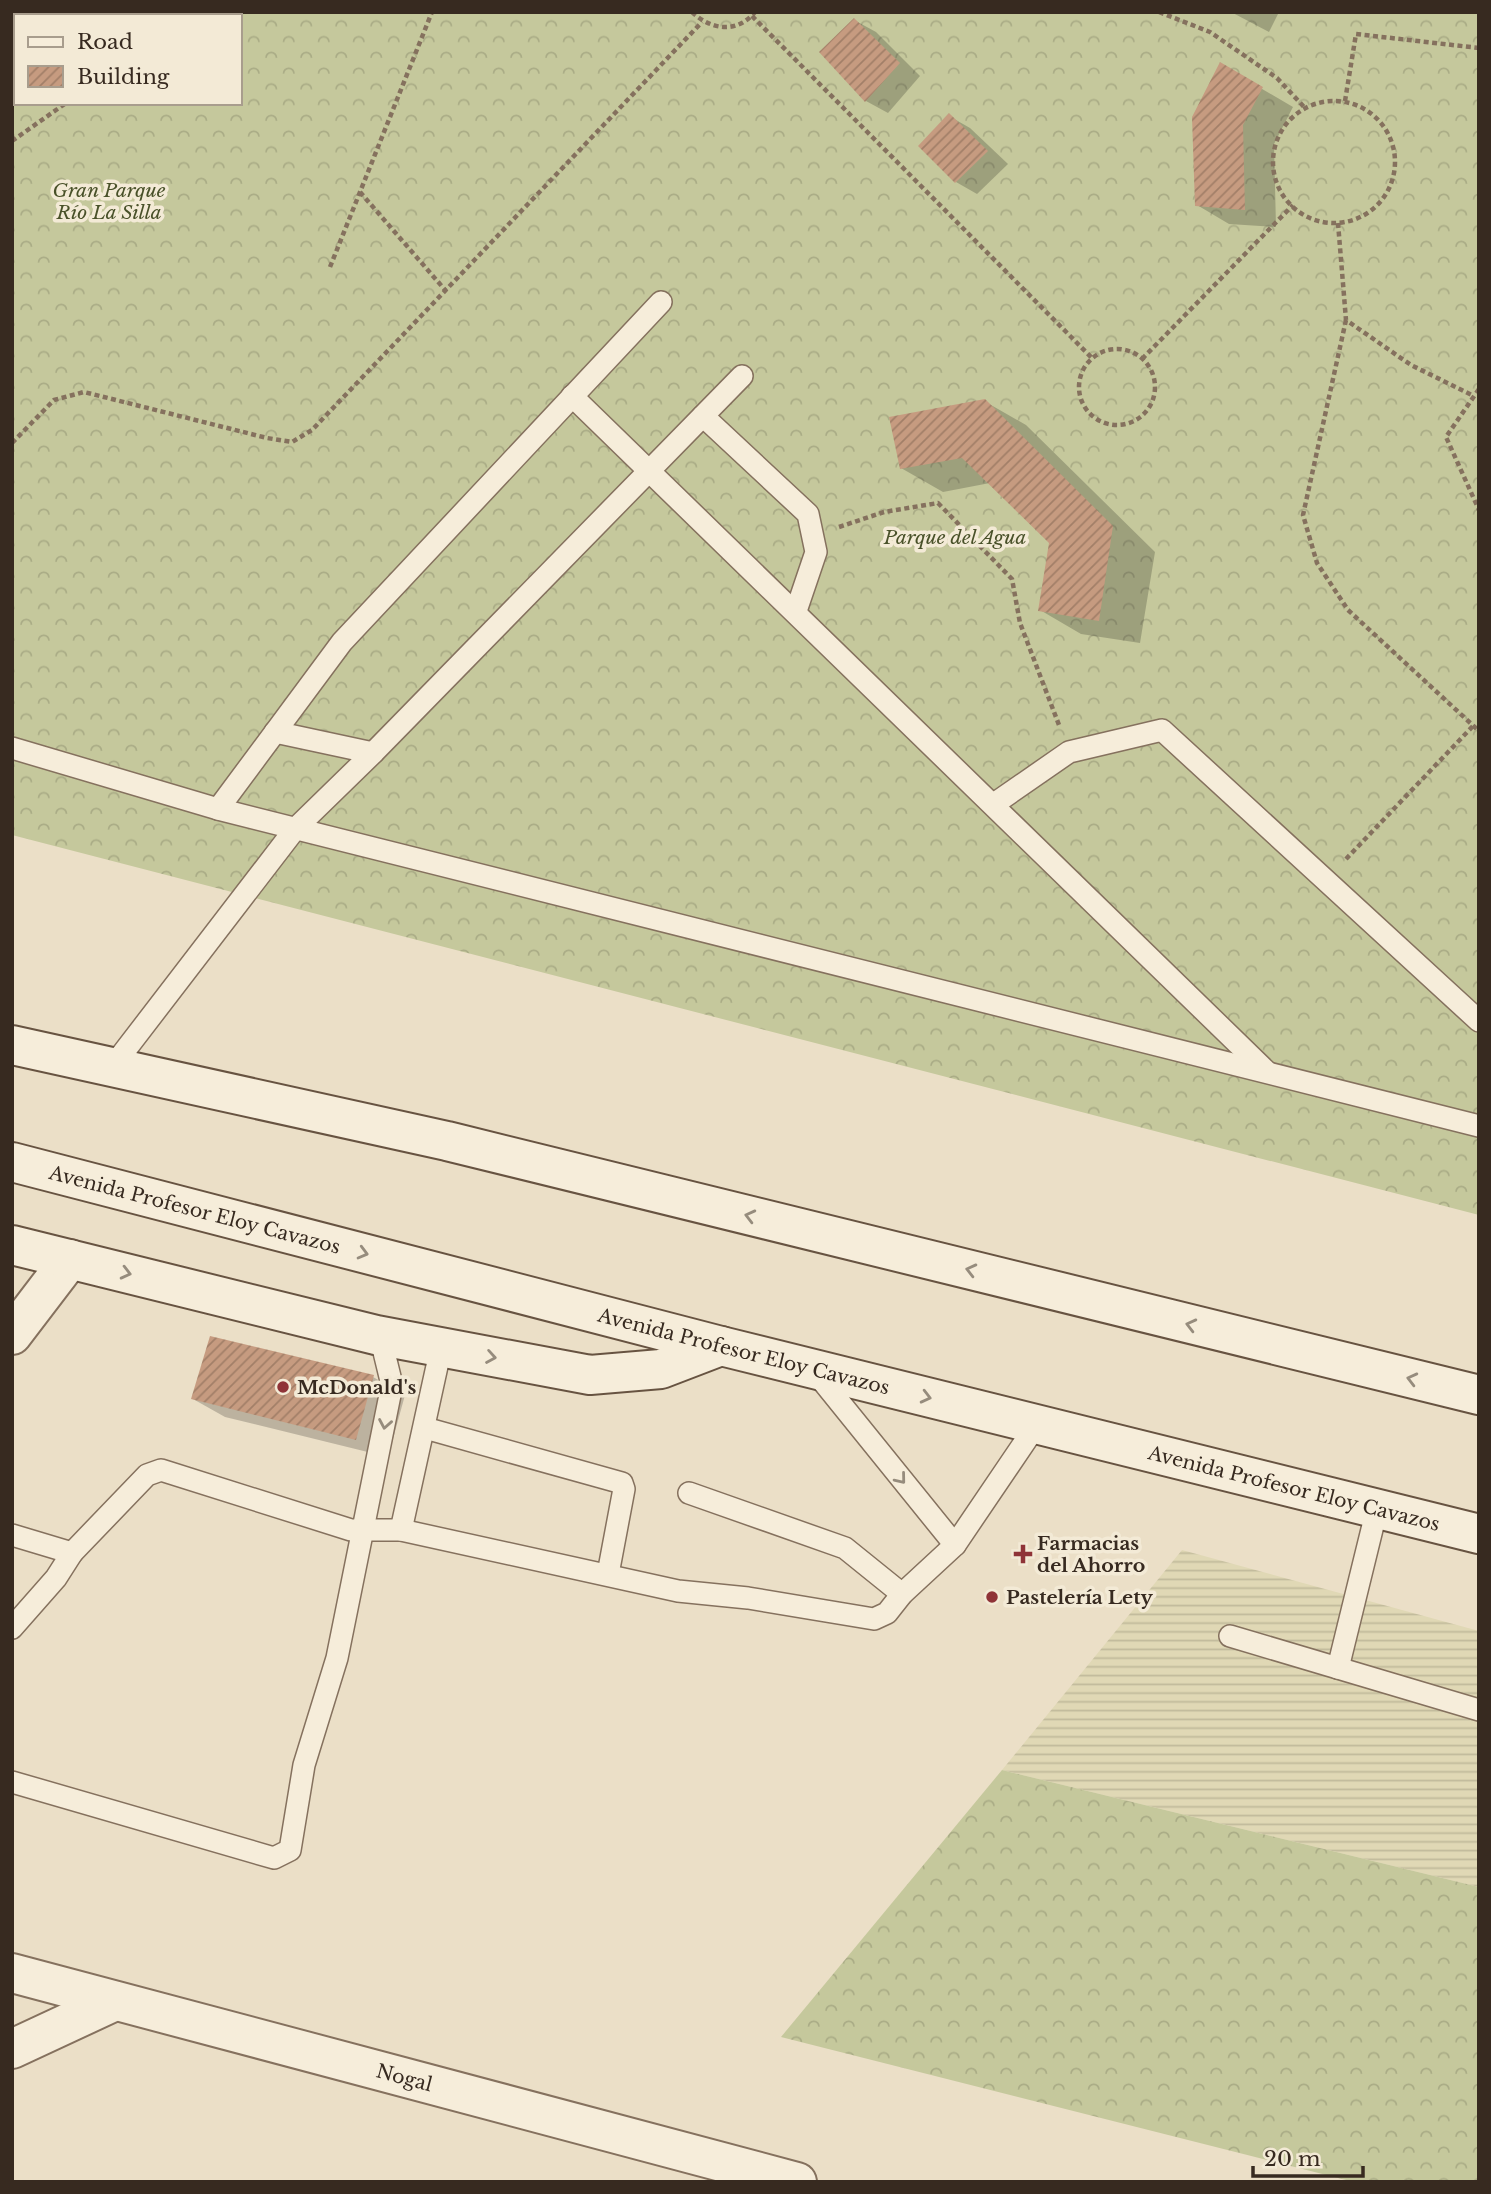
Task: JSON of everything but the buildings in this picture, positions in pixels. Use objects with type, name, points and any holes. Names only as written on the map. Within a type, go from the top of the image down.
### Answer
[{"type":"main road","points":[[12,1045],[447,1141],[1479,1395]]},
{"type":"main road","name":"Avenida Profesor Eloy Cavazos","points":[[12,1162],[721,1346],[1479,1534]]},
{"type":"main road","points":[[12,1245],[376,1335],[590,1374],[661,1368],[721,1346]]},
{"type":"main road","points":[[12,1335],[70,1259]]},
{"type":"main road","name":"Nogal","points":[[12,1973],[703,2170],[796,2182]]},
{"type":"main road","points":[[12,2049],[113,2002]]},
{"type":"lane","points":[[218,809],[342,642],[661,302]]},
{"type":"lane","points":[[113,1066],[295,829],[373,753],[742,376]]},
{"type":"lane","points":[[572,396],[1268,1073]]},
{"type":"lane","points":[[703,416],[808,514],[816,552],[796,611]]},
{"type":"lane","points":[[994,804],[1069,752],[1162,730],[1479,1021]]},
{"type":"lane","points":[[275,732],[373,753]]},
{"type":"lane","points":[[12,748],[295,829],[1479,1126]]},
{"type":"lane","points":[[12,1782],[274,1858],[286,1854],[293,1844],[304,1765],[337,1658],[365,1530],[392,1385],[376,1335]]},
{"type":"lane","points":[[401,1530],[441,1348]]},
{"type":"lane","points":[[812,1368],[955,1545]]},
{"type":"lane","points":[[12,1628],[56,1578],[72,1553],[153,1470],[161,1470],[351,1530],[401,1530],[678,1591],[748,1598],[874,1619],[887,1613],[902,1594],[955,1545],[1037,1424]]},
{"type":"lane","points":[[425,1428],[618,1480],[624,1489],[608,1574]]},
{"type":"lane","points":[[689,1493],[845,1548],[902,1594]]},
{"type":"lane","points":[[1338,1668],[1377,1509]]},
{"type":"lane","points":[[12,1535],[72,1553]]},
{"type":"lane","points":[[1230,1636],[1479,1710]]},
{"type":"path","points":[[330,267],[432,12]]},
{"type":"path","points":[[692,12],[702,22],[728,28],[753,14],[1092,358]]},
{"type":"path","points":[[1159,12],[1210,32],[1277,79],[1305,108]]},
{"type":"path","points":[[12,443],[54,400],[83,392],[292,442],[312,430],[702,22]]},
{"type":"path","points":[[1345,101],[1356,34],[1479,48]]},
{"type":"path","points":[[1325,101],[1345,101],[1365,109],[1380,122],[1391,139],[1395,158],[1394,177],[1380,202],[1356,219],[1338,223],[1318,220],[1285,198],[1276,179],[1273,159],[1278,138],[1289,121],[1305,108],[1325,101]]},
{"type":"path","points":[[12,141],[63,105]]},
{"type":"path","points":[[360,192],[446,291]]},
{"type":"path","points":[[1142,359],[1293,205]]},
{"type":"path","points":[[1338,223],[1346,320],[1303,515],[1317,563],[1348,610],[1479,731]]},
{"type":"path","points":[[1346,320],[1411,365],[1472,395]]},
{"type":"path","points":[[1114,349],[1126,350],[1142,359],[1152,374],[1153,398],[1140,418],[1116,425],[1092,415],[1079,393],[1084,368],[1092,358],[1114,349]]},
{"type":"path","points":[[1479,389],[1472,395],[1446,437],[1479,510]]},
{"type":"path","points":[[813,536],[884,512],[938,503],[1012,579],[1020,623],[1069,752]]},
{"type":"path","points":[[1325,880],[1473,726]]},
{"type":"shaded area","points":[[1182,1550],[1479,1631],[1479,1887],[1002,1770]]},
{"type":"green space","name":"Parque del Agua","points":[[12,12],[1479,12],[1479,1215],[12,835]]},
{"type":"green space","points":[[1002,1770],[1479,1887],[1479,2182],[1354,2182],[781,2037]]},
{"type":"place","name":"McDonald's","points":[[283,1387]]},
{"type":"place","name":"Farmacias del Ahorro","points":[[1023,1554]]},
{"type":"place","name":"Pastelería Lety","points":[[992,1597]]},
{"type":"park label","name":"Gran Parque Río La Silla","points":[[109,201]]}]
